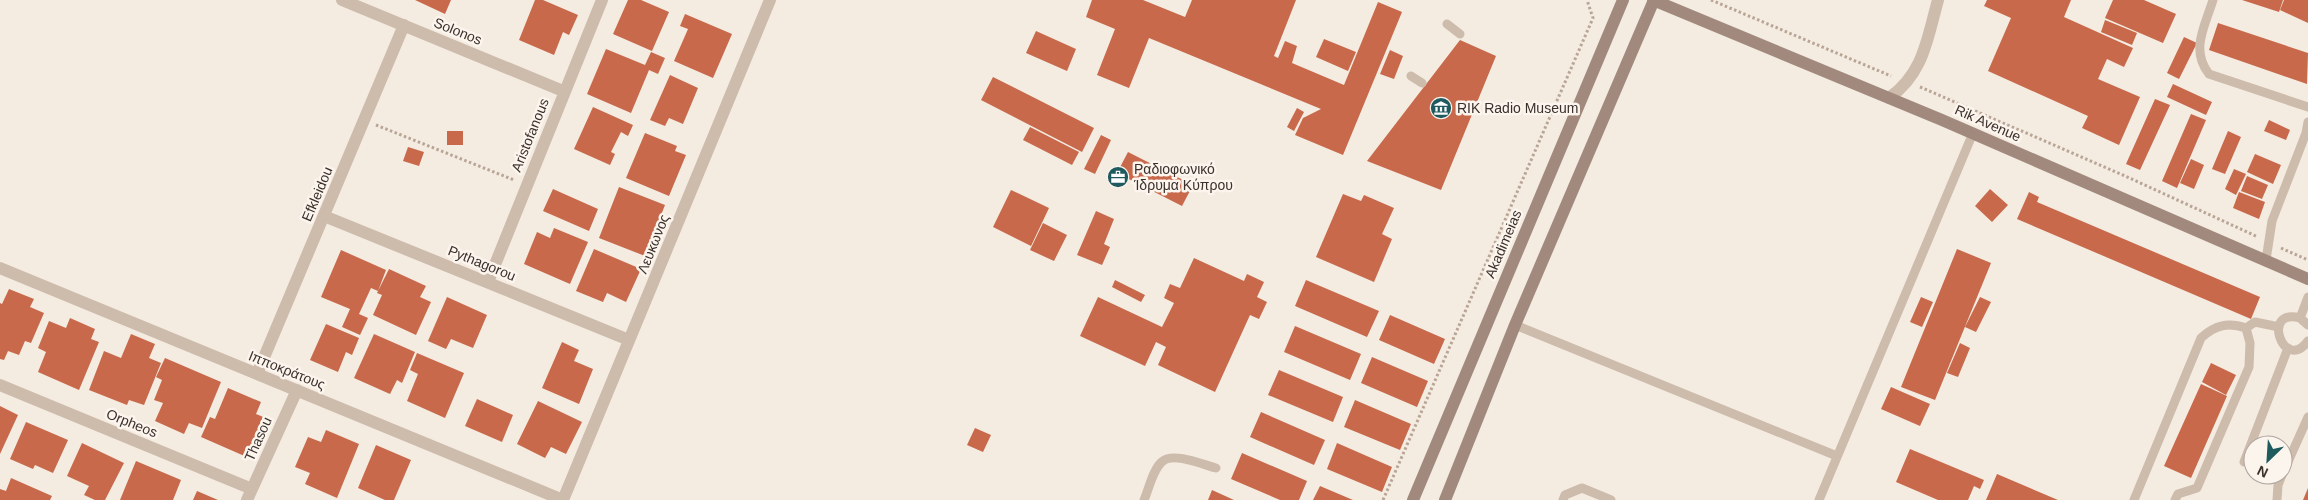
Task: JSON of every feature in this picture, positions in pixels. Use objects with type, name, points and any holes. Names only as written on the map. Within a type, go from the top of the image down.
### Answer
[{"type":"main road","name":"Akadimeias","points":[[1413,500],[1623,0]]},
{"type":"main road","name":"Rik Avenue","points":[[1654,0],[1889,98],[2308,279]]},
{"type":"main road","points":[[1445,500],[1515,325],[1654,0]]},
{"type":"street","name":"Solonos","points":[[342,0],[564,91]]},
{"type":"street","name":"Aristofanous","points":[[488,282],[602,0]]},
{"type":"street","name":"Λευκωνος","points":[[563,500],[770,0]]},
{"type":"street","points":[[1889,98],[1916,71],[1922,57],[1938,0]]},
{"type":"street","name":"Efkleidou","points":[[257,374],[404,25]]},
{"type":"street","name":"Pythagorou","points":[[324,216],[629,340]]},
{"type":"street","name":"Ιπποκράτους","points":[[0,268],[563,500]]},
{"type":"street","name":"Orpheos","points":[[0,385],[250,494]]},
{"type":"street","name":"Thasou","points":[[250,494],[296,390]]},
{"type":"lane","points":[[2213,0],[2199,46],[2199,56],[2209,74],[2308,107]]},
{"type":"lane","points":[[1448,24],[1460,34]]},
{"type":"lane","points":[[1411,76],[1422,83]]},
{"type":"lane","points":[[2266,260],[2272,221],[2306,133],[2308,122]]},
{"type":"lane","points":[[1819,500],[1973,134]]},
{"type":"lane","points":[[2300,318],[2308,297]]},
{"type":"lane","points":[[2308,325],[2300,318],[2286,318],[2279,327],[2280,341],[2288,348],[2298,348],[2308,342]]},
{"type":"lane","points":[[2246,328],[2255,322],[2279,327]]},
{"type":"lane","points":[[2134,500],[2201,338],[2210,330],[2221,326],[2234,324],[2246,328]]},
{"type":"lane","points":[[1515,325],[1837,456]]},
{"type":"lane","points":[[2175,500],[2178,494],[2196,488],[2249,367],[2250,343],[2246,328]]},
{"type":"lane","points":[[2254,435],[2288,348]]},
{"type":"lane","points":[[2293,450],[2308,418]]},
{"type":"lane","points":[[1144,500],[1156,470],[1163,460],[1173,458],[1187,459],[1216,468]]},
{"type":"lane","points":[[2277,500],[2278,485]]},
{"type":"lane","points":[[1563,500],[1565,494],[1582,488],[1611,500]]},
{"type":"path","points":[[1383,500],[1593,18],[1587,0]]},
{"type":"path","points":[[1711,0],[2123,175],[2308,260]]},
{"type":"path","points":[[364,120],[526,185]]},
{"type":"building","points":[[415,0],[451,0],[445,14]]},
{"type":"building","points":[[535,0],[543,0],[578,15],[569,35],[563,32],[554,55],[519,40]]},
{"type":"building","points":[[628,0],[641,0],[669,12],[652,51],[613,34]]},
{"type":"building","points":[[1092,0],[1143,0],[1185,17],[1192,0],[1296,0],[1274,56],[1278,58],[1285,41],[1297,46],[1292,63],[1344,85],[1378,2],[1402,12],[1343,155],[1295,135],[1303,118],[1321,109],[1149,38],[1129,88],[1097,75],[1115,29],[1086,17]]},
{"type":"building","points":[[1987,0],[2071,0],[2064,17],[2133,48],[2124,67],[2107,59],[2098,79],[2140,97],[2119,145],[2082,128],[2088,116],[1988,71],[2011,18],[1984,6]]},
{"type":"building","points":[[2113,0],[2144,0],[2176,14],[2163,43],[2105,18]]},
{"type":"building","points":[[2242,0],[2283,0],[2279,12]]},
{"type":"building","points":[[2284,0],[2308,0],[2308,23],[2280,10]]},
{"type":"building","points":[[685,14],[732,34],[713,78],[674,61],[688,29],[680,26]]},
{"type":"building","points":[[2105,20],[2137,33],[2132,45],[2101,32]]},
{"type":"building","points":[[2218,23],[2308,53],[2307,84],[2209,50]]},
{"type":"building","points":[[1036,31],[1076,49],[1067,71],[1026,53]]},
{"type":"building","points":[[2184,37],[2197,43],[2179,79],[2167,73]]},
{"type":"building","points":[[1324,39],[1356,52],[1348,71],[1316,57]]},
{"type":"building","name":"RIK Radio Museum","points":[[1460,40],[1496,56],[1441,190],[1367,161]]},
{"type":"building","points":[[606,49],[645,65],[651,52],[665,58],[658,74],[649,70],[631,113],[587,94]]},
{"type":"building","points":[[1390,50],[1403,56],[1394,79],[1380,74]]},
{"type":"building","points":[[670,75],[698,88],[683,124],[669,118],[665,126],[650,120]]},
{"type":"building","points":[[993,77],[1094,128],[1082,152],[981,100]]},
{"type":"building","points":[[2173,84],[2212,102],[2206,115],[2167,97]]},
{"type":"building","points":[[2155,99],[2170,105],[2140,170],[2126,164]]},
{"type":"building","points":[[593,107],[633,125],[628,136],[621,132],[611,152],[615,154],[610,165],[574,149]]},
{"type":"building","points":[[1297,108],[1304,112],[1294,131],[1287,127]]},
{"type":"building","points":[[2191,114],[2206,120],[2177,188],[2162,181]]},
{"type":"building","points":[[2269,120],[2290,130],[2286,140],[2264,131]]},
{"type":"building","points":[[1030,127],[1079,152],[1072,165],[1023,140]]},
{"type":"building","points":[[447,131],[463,131],[463,145],[447,145]]},
{"type":"building","points":[[2228,131],[2241,137],[2225,174],[2212,169]]},
{"type":"building","points":[[645,133],[677,146],[675,151],[686,155],[669,196],[626,178]]},
{"type":"building","points":[[1101,135],[1111,140],[1095,174],[1084,169]]},
{"type":"building","points":[[408,147],[424,152],[419,166],[403,161]]},
{"type":"building","points":[[1128,152],[1193,185],[1182,206],[1117,173]]},
{"type":"building","points":[[2255,154],[2281,165],[2273,184],[2247,172]]},
{"type":"building","points":[[2191,159],[2204,165],[2194,189],[2180,183]]},
{"type":"building","points":[[2234,169],[2246,174],[2236,195],[2225,189]]},
{"type":"building","points":[[2247,176],[2268,185],[2262,199],[2241,191]]},
{"type":"building","points":[[619,187],[665,205],[645,256],[599,238]]},
{"type":"building","points":[[553,189],[598,209],[589,231],[543,211]]},
{"type":"building","points":[[1990,189],[2008,205],[1992,222],[1975,206]]},
{"type":"building","points":[[1011,190],[1049,208],[1031,246],[993,227]]},
{"type":"building","points":[[2029,192],[2039,197],[2037,202],[2260,297],[2251,319],[2017,219]]},
{"type":"building","points":[[2239,192],[2265,202],[2259,219],[2233,208]]},
{"type":"building","points":[[1343,194],[1361,201],[1364,195],[1394,208],[1382,234],[1392,239],[1374,282],[1316,257]]},
{"type":"building","points":[[1096,211],[1114,219],[1104,244],[1110,247],[1102,265],[1077,255]]},
{"type":"building","points":[[1043,223],[1067,235],[1054,261],[1030,250]]},
{"type":"building","points":[[554,228],[588,242],[570,284],[524,264],[537,232],[550,238]]},
{"type":"building","points":[[594,249],[641,269],[626,302],[607,293],[603,302],[576,291]]},
{"type":"building","points":[[1957,249],[1991,263],[1935,400],[1901,387]]},
{"type":"building","points":[[341,250],[386,270],[378,291],[371,288],[359,314],[368,318],[360,335],[342,327],[350,309],[321,297]]},
{"type":"building","points":[[1194,258],[1244,281],[1247,274],[1264,282],[1257,297],[1267,302],[1259,319],[1250,315],[1215,392],[1158,365],[1166,347],[1156,342],[1145,366],[1080,336],[1098,297],[1162,327],[1174,303],[1164,298],[1170,284],[1180,288]]},
{"type":"building","points":[[389,269],[426,286],[420,297],[431,302],[416,335],[373,315],[382,295],[377,293]]},
{"type":"building","points":[[1115,280],[1145,295],[1141,302],[1112,287]]},
{"type":"building","points":[[1306,280],[1379,311],[1367,337],[1295,306]]},
{"type":"building","points":[[9,289],[34,299],[30,307],[44,313],[31,343],[25,341],[19,355],[8,351],[4,360],[0,359],[0,303],[2,304]]},
{"type":"building","points":[[447,297],[487,315],[473,348],[451,339],[446,349],[428,341]]},
{"type":"building","points":[[1921,297],[1933,302],[1922,327],[1910,322]]},
{"type":"building","points":[[1980,297],[1991,302],[1976,332],[1965,327]]},
{"type":"building","points":[[1390,315],[1445,339],[1434,364],[1379,340]]},
{"type":"building","points":[[70,318],[95,329],[91,339],[99,342],[79,390],[38,372],[46,352],[38,348],[49,321],[66,328]]},
{"type":"building","points":[[326,324],[359,338],[352,355],[346,352],[338,372],[310,360]]},
{"type":"building","points":[[1295,326],[1361,354],[1350,380],[1284,352]]},
{"type":"building","points":[[131,334],[155,344],[149,358],[161,363],[144,405],[129,400],[127,405],[89,390],[104,351],[121,358]]},
{"type":"building","points":[[374,334],[415,352],[402,383],[397,380],[390,394],[354,378]]},
{"type":"building","points":[[562,342],[579,350],[574,361],[593,369],[579,404],[542,388]]},
{"type":"building","points":[[1960,343],[1970,348],[1958,377],[1947,373]]},
{"type":"building","points":[[417,353],[464,373],[445,418],[407,401],[418,374],[410,370]]},
{"type":"building","points":[[1372,357],[1428,381],[1417,407],[1361,383]]},
{"type":"building","points":[[165,358],[221,382],[202,428],[189,423],[184,434],[155,421],[163,403],[154,400],[162,380],[156,377]]},
{"type":"building","points":[[2211,363],[2236,375],[2226,395],[2202,382]]},
{"type":"building","points":[[1279,370],[1343,397],[1333,422],[1268,395]]},
{"type":"building","points":[[2201,384],[2227,396],[2191,478],[2164,466]]},
{"type":"building","points":[[1891,387],[1930,404],[1920,426],[1881,409]]},
{"type":"building","points":[[228,388],[261,402],[256,414],[266,418],[249,458],[201,437],[210,417],[215,419]]},
{"type":"building","points":[[477,399],[513,415],[502,442],[465,426]]},
{"type":"building","points":[[1355,400],[1411,424],[1400,450],[1344,427]]},
{"type":"building","points":[[538,401],[582,422],[566,454],[551,447],[545,458],[517,444]]},
{"type":"building","points":[[0,406],[18,415],[0,454]]},
{"type":"building","points":[[1261,412],[1325,440],[1314,465],[1250,437]]},
{"type":"building","points":[[26,422],[68,440],[53,473],[35,465],[33,469],[10,459]]},
{"type":"building","points":[[975,428],[991,435],[983,452],[967,445]]},
{"type":"building","points":[[326,430],[359,444],[337,498],[305,484],[310,473],[295,467],[308,437],[321,442]]},
{"type":"building","points":[[82,443],[124,463],[105,500],[95,500],[84,495],[89,486],[67,476]]},
{"type":"building","points":[[1337,443],[1392,467],[1382,492],[1327,469]]},
{"type":"building","points":[[376,445],[411,460],[394,500],[385,500],[358,488]]},
{"type":"building","points":[[1910,449],[1984,480],[1980,489],[1974,486],[1968,500],[1938,500],[1896,482]]},
{"type":"building","points":[[1242,453],[1307,481],[1299,500],[1280,500],[1231,479]]},
{"type":"building","points":[[136,461],[181,480],[173,500],[120,500]]},
{"type":"building","points":[[1997,474],[2058,500],[1986,500]]},
{"type":"building","points":[[11,478],[52,496],[50,500],[0,500],[0,489],[6,491]]},
{"type":"building","points":[[1320,486],[1353,500],[1313,500]]},
{"type":"building","points":[[2308,488],[2308,500],[2303,500]]},
{"type":"building","points":[[1212,490],[1234,500],[1208,500]]},
{"type":"building","points":[[197,491],[218,500],[193,500]]},
{"type":"place","name":"RIK Radio Museum","points":[[1441,108]]},
{"type":"place","name":"Ραδιοφωνικό Ίδρυμα Κύπρου","points":[[1118,177]]}]
